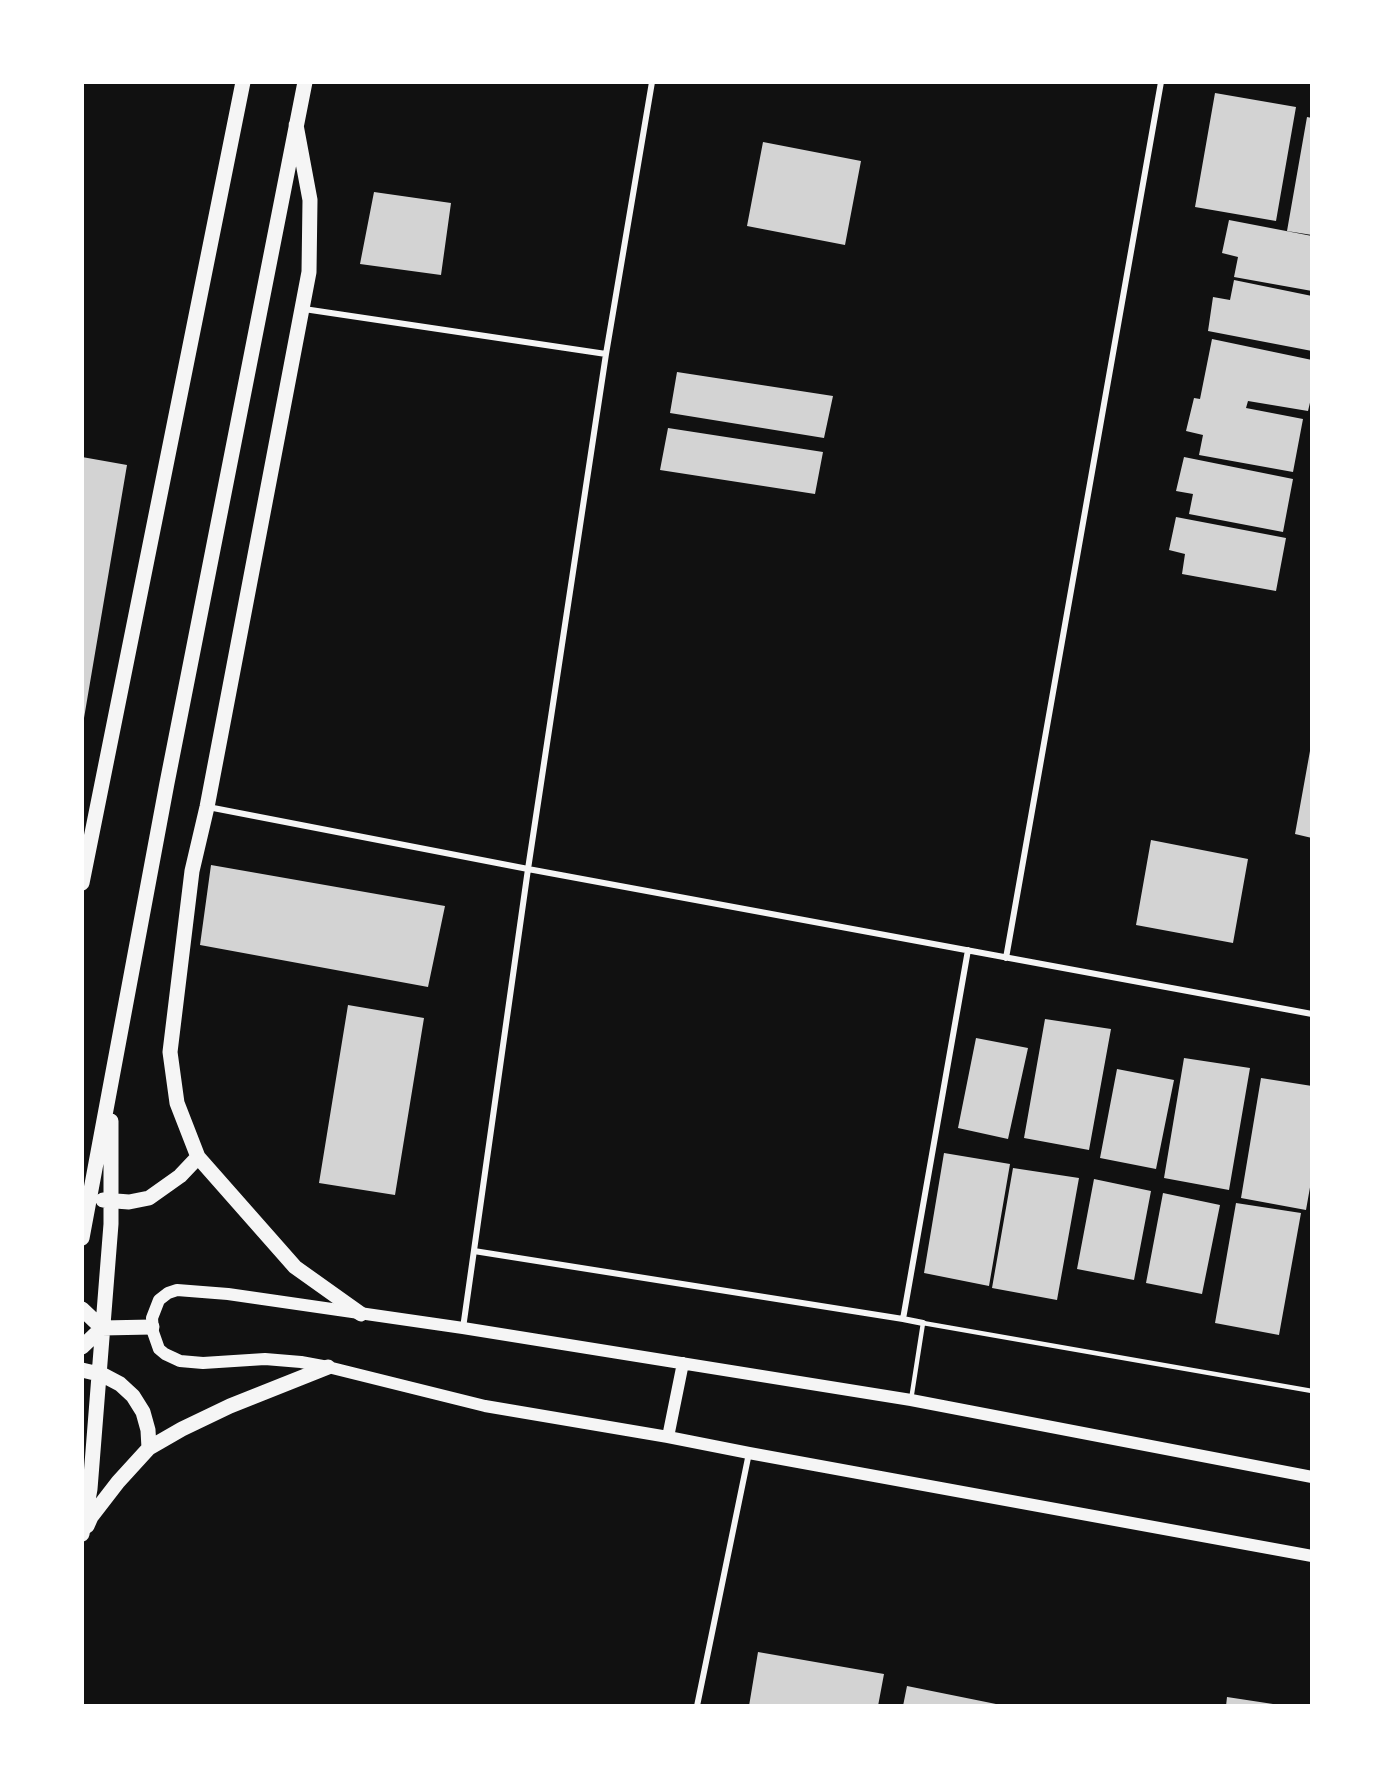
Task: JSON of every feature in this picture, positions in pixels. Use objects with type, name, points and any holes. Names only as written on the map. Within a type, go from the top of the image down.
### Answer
[{"type":"main road","points":[[82,883],[243,82]]},
{"type":"main road","points":[[82,1238],[267,265],[305,82]]},
{"type":"main road","points":[[296,125],[310,200],[309,272],[207,807],[192,871],[170,1052],[177,1103],[198,1157],[295,1267],[361,1314]]},
{"type":"main road","points":[[82,1534],[90,1489],[111,1224],[111,1082]]},
{"type":"main road","points":[[82,1186],[106,1202],[144,1200],[168,1186],[198,1157]]},
{"type":"main road","points":[[1311,1477],[911,1400],[463,1328],[228,1294],[177,1290],[164,1296],[156,1305],[152,1318],[152,1327],[159,1348],[165,1354],[180,1360],[203,1363],[272,1359],[328,1367],[485,1406],[668,1437],[749,1454],[1311,1556]]},
{"type":"main road","points":[[82,1309],[102,1329]]},
{"type":"main road","points":[[82,1347],[102,1329],[152,1327]]},
{"type":"main road","points":[[668,1437],[683,1363]]},
{"type":"main road","points":[[82,1534],[91,1517],[118,1482],[149,1448],[230,1406],[328,1367]]},
{"type":"main road","points":[[82,1370],[104,1375],[120,1384],[133,1396],[143,1412],[148,1430],[149,1448]]},
{"type":"street","points":[[463,1328],[528,869],[606,354],[652,82]]},
{"type":"street","points":[[1006,958],[1161,82]]},
{"type":"street","points":[[302,309],[606,354]]},
{"type":"street","points":[[207,807],[1311,1014]]},
{"type":"street","points":[[903,1319],[968,951]]},
{"type":"street","points":[[474,1251],[923,1323]]},
{"type":"street","points":[[697,1706],[749,1454]]},
{"type":"lane","points":[[911,1400],[923,1323],[1311,1391]]},
{"type":"building","points":[[1215,93],[1296,107],[1276,221],[1195,207]]},
{"type":"building","points":[[1307,117],[1312,118],[1312,235],[1287,231]]},
{"type":"building","points":[[763,142],[861,161],[845,245],[747,226]]},
{"type":"building","points":[[374,192],[451,203],[441,275],[360,264]]},
{"type":"building","points":[[1229,220],[1312,236],[1312,291],[1234,277],[1238,257],[1222,253]]},
{"type":"building","points":[[1234,280],[1312,296],[1312,351],[1208,331],[1213,297],[1230,300]]},
{"type":"building","points":[[1212,339],[1312,360],[1312,394],[1308,411],[1248,401],[1246,408],[1303,419],[1293,472],[1199,455],[1203,435],[1186,431],[1194,398],[1200,399]]},
{"type":"building","points":[[677,372],[833,396],[824,438],[670,413]]},
{"type":"building","points":[[668,428],[823,452],[815,494],[660,470]]},
{"type":"building","points":[[82,457],[127,465],[84,718],[82,718]]},
{"type":"building","points":[[1184,457],[1293,479],[1283,532],[1189,514],[1193,494],[1176,491]]},
{"type":"building","points":[[1176,517],[1286,538],[1276,591],[1182,574],[1185,554],[1169,550]]},
{"type":"building","points":[[1310,751],[1312,751],[1312,838],[1295,834]]},
{"type":"building","points":[[1151,840],[1248,859],[1233,943],[1136,925]]},
{"type":"building","points":[[211,865],[445,906],[428,987],[200,945]]},
{"type":"building","points":[[348,1005],[424,1018],[395,1195],[319,1183]]},
{"type":"building","points":[[1045,1019],[1111,1029],[1089,1150],[1024,1138]]},
{"type":"building","points":[[976,1038],[1028,1048],[1008,1139],[958,1128]]},
{"type":"building","points":[[1184,1058],[1250,1068],[1229,1190],[1164,1178]]},
{"type":"building","points":[[1117,1069],[1174,1080],[1156,1169],[1100,1158]]},
{"type":"building","points":[[1261,1078],[1312,1086],[1312,1176],[1306,1210],[1241,1198]]},
{"type":"building","points":[[944,1153],[1010,1164],[989,1286],[924,1273]]},
{"type":"building","points":[[1013,1168],[1079,1178],[1057,1300],[992,1288]]},
{"type":"building","points":[[1094,1179],[1151,1191],[1134,1280],[1077,1269]]},
{"type":"building","points":[[1163,1193],[1220,1205],[1202,1294],[1146,1283]]},
{"type":"building","points":[[1236,1203],[1301,1213],[1279,1335],[1215,1323]]},
{"type":"building","points":[[758,1652],[884,1674],[878,1706],[749,1706]]},
{"type":"building","points":[[907,1686],[996,1704],[996,1706],[903,1706]]},
{"type":"building","points":[[1227,1697],[1273,1704],[1273,1706],[1226,1706]]}]
